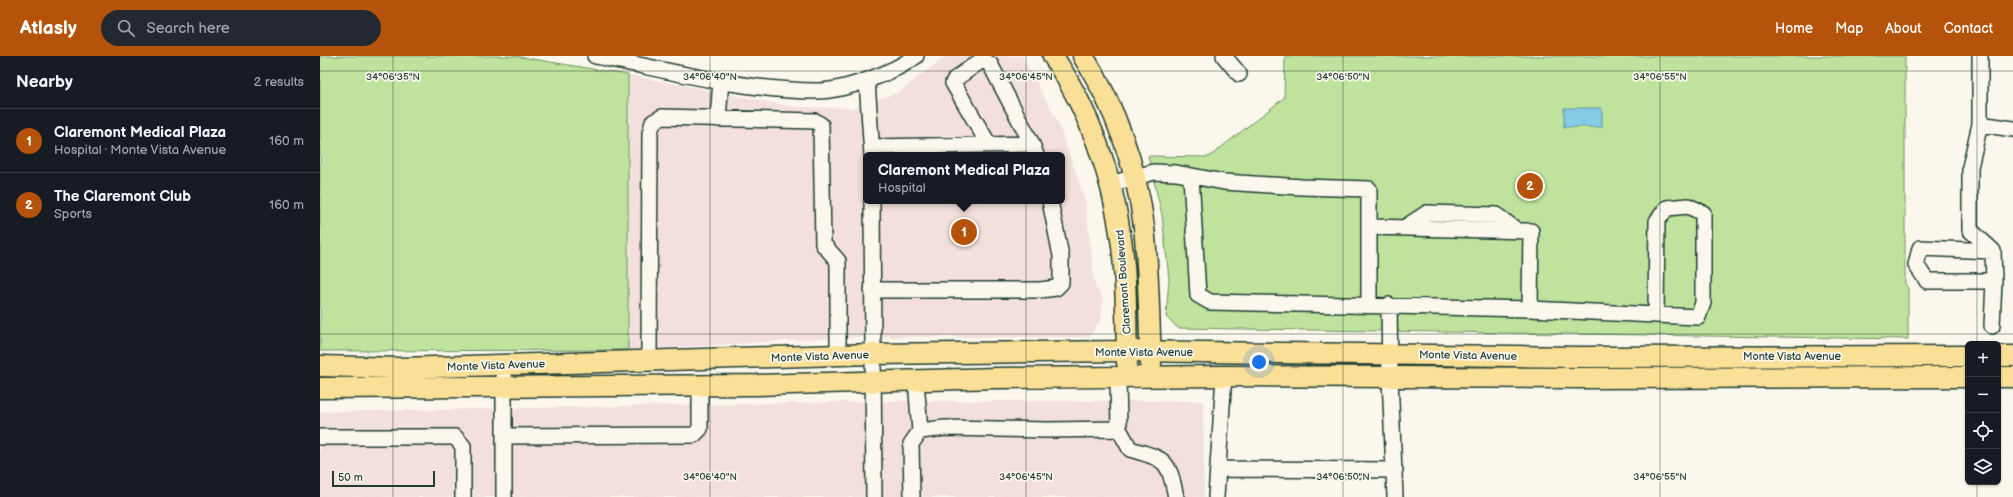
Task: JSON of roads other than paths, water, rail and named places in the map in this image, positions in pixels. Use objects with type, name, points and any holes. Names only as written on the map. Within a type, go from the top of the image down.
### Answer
[{"type":"main road","name":"Claremont Boulevard","points":[[1053,56],[1068,78],[1094,133],[1110,184],[1122,239],[1126,300],[1127,351],[1123,377]]},
{"type":"main road","points":[[1083,56],[1118,125],[1135,177],[1144,226],[1151,378]]},
{"type":"main road","name":"Monte Vista Avenue","points":[[320,366],[401,368],[873,354],[1127,351],[1580,357],[1965,356]]},
{"type":"main road","points":[[2001,356],[2013,356]]},
{"type":"main road","name":"Monte Vista Avenue","points":[[320,388],[700,385],[997,378],[1151,378],[1224,376],[1572,378],[1965,377]]},
{"type":"main road","points":[[2001,377],[2013,377]]},
{"type":"street","points":[[595,56],[665,62],[721,80],[770,88],[819,91],[867,81],[916,56]]},
{"type":"street","points":[[1224,56],[1239,74]]},
{"type":"street","points":[[1980,56],[1980,124],[1970,167],[1970,230],[1993,251],[1994,281],[1992,326]]},
{"type":"street","points":[[990,145],[953,84],[955,79],[982,60],[986,60],[990,64],[1034,150]]},
{"type":"street","points":[[718,119],[721,80]]},
{"type":"street","points":[[867,81],[872,151],[951,150],[990,145],[1034,150]]},
{"type":"street","points":[[649,361],[650,133],[653,122],[662,117],[815,121],[821,125],[823,244],[838,261],[838,355]]},
{"type":"street","points":[[1980,124],[2013,129]]},
{"type":"street","points":[[1110,184],[1154,172],[1176,173],[1224,182],[1302,187],[1369,189],[1369,304]]},
{"type":"street","points":[[1191,176],[1198,295],[1210,302],[1530,308],[1656,315],[1698,317],[1703,303],[1703,213],[1688,206],[1666,208],[1657,221],[1656,315]]},
{"type":"street","points":[[872,204],[874,497]]},
{"type":"street","points":[[872,290],[1040,290],[1056,288],[1061,283],[1061,256],[1051,204]]},
{"type":"street","points":[[1404,228],[1426,213],[1465,214],[1496,215],[1518,231]]},
{"type":"street","points":[[1465,214],[1465,229]]},
{"type":"street","points":[[1369,227],[1531,231],[1530,308]]},
{"type":"street","points":[[1993,251],[1920,248],[1916,265],[1927,281],[1994,281]]},
{"type":"street","points":[[1389,305],[1390,377],[1395,497]]},
{"type":"street","points":[[504,365],[504,497]]},
{"type":"street","points":[[1216,497],[1224,376]]},
{"type":"street","points":[[1123,377],[1119,429],[1130,449],[1159,457],[1170,470],[1176,497]]},
{"type":"street","points":[[912,497],[911,444],[920,432],[916,381]]},
{"type":"street","points":[[504,436],[694,435],[700,429],[700,385]]},
{"type":"street","points":[[920,432],[945,428],[1119,429]]},
{"type":"street","points":[[320,437],[455,437],[463,446],[463,497]]},
{"type":"street","points":[[1218,469],[1395,470]]},
{"type":"water","points":[[1564,108],[1602,108],[1602,127],[1564,127]]},
{"type":"place","name":"The Claremont Club","points":[[1530,186]]},
{"type":"place","name":"Claremont Medical Plaza","points":[[964,232]]}]
